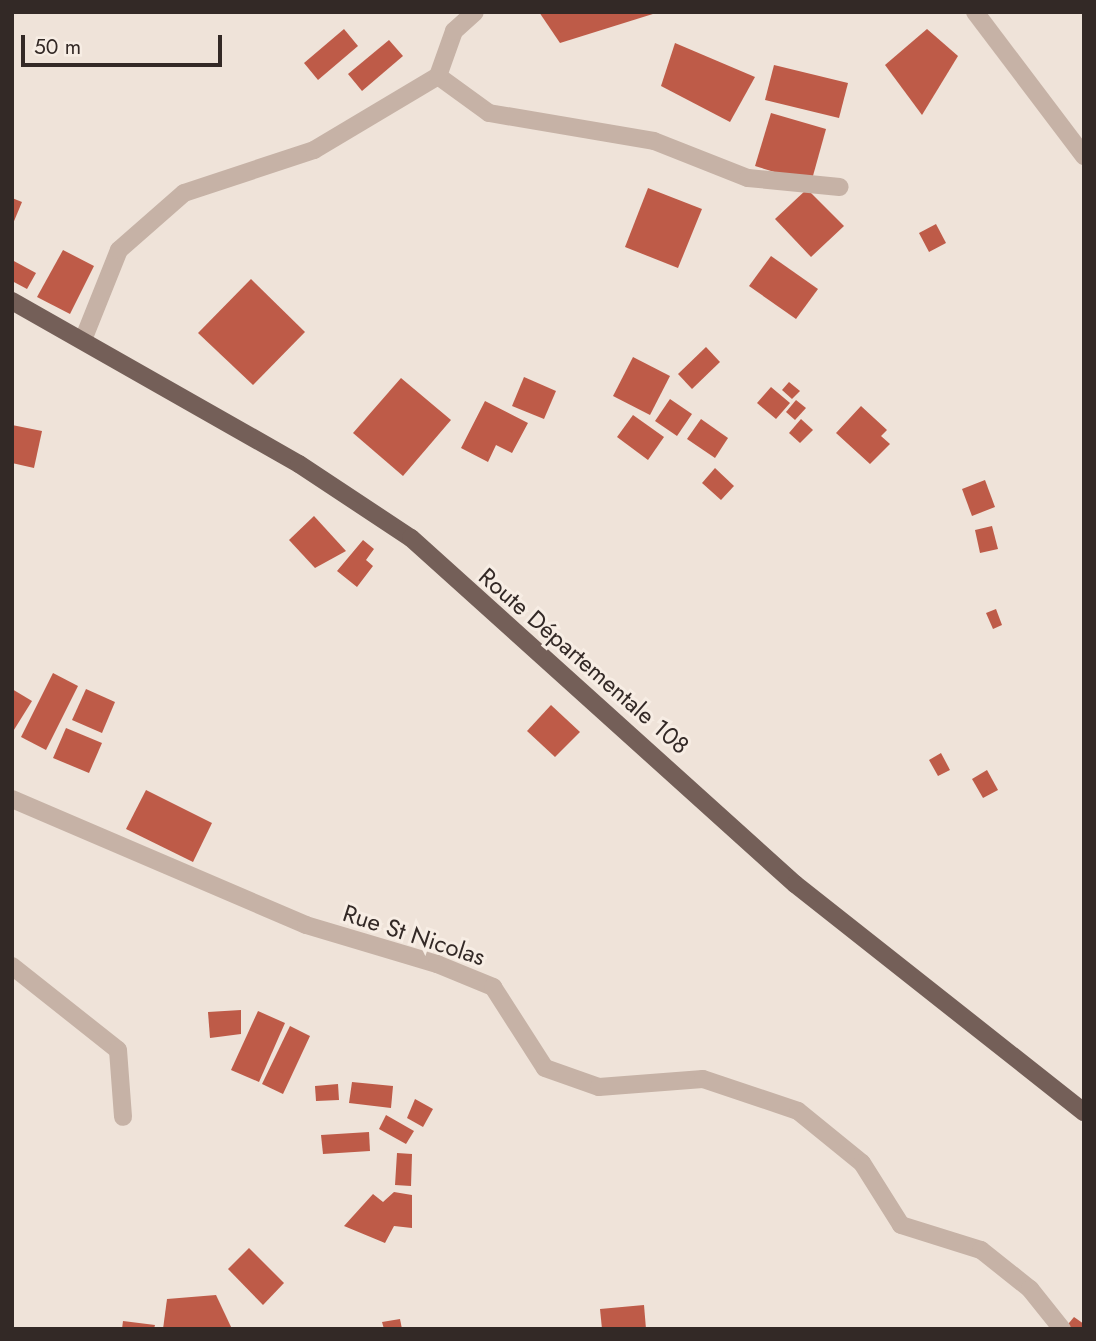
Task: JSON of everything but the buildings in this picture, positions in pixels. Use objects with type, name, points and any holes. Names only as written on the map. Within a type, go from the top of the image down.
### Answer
[{"type":"main road","name":"Route Départementale 108","points":[[12,302],[299,464],[411,538],[795,884],[1084,1112]]},
{"type":"street","points":[[83,340],[119,250],[184,193],[314,150],[438,75],[454,32],[475,12]]},
{"type":"street","points":[[975,12],[1084,156]]},
{"type":"street","points":[[438,75],[489,113],[654,141],[748,178],[840,187]]},
{"type":"street","name":"Rue St Nicolas","points":[[12,799],[306,925],[493,987],[545,1068],[599,1087],[703,1079],[798,1111],[862,1163],[901,1225],[981,1250],[1030,1289],[1062,1329]]},
{"type":"street","points":[[12,966],[118,1050],[123,1117]]}]
